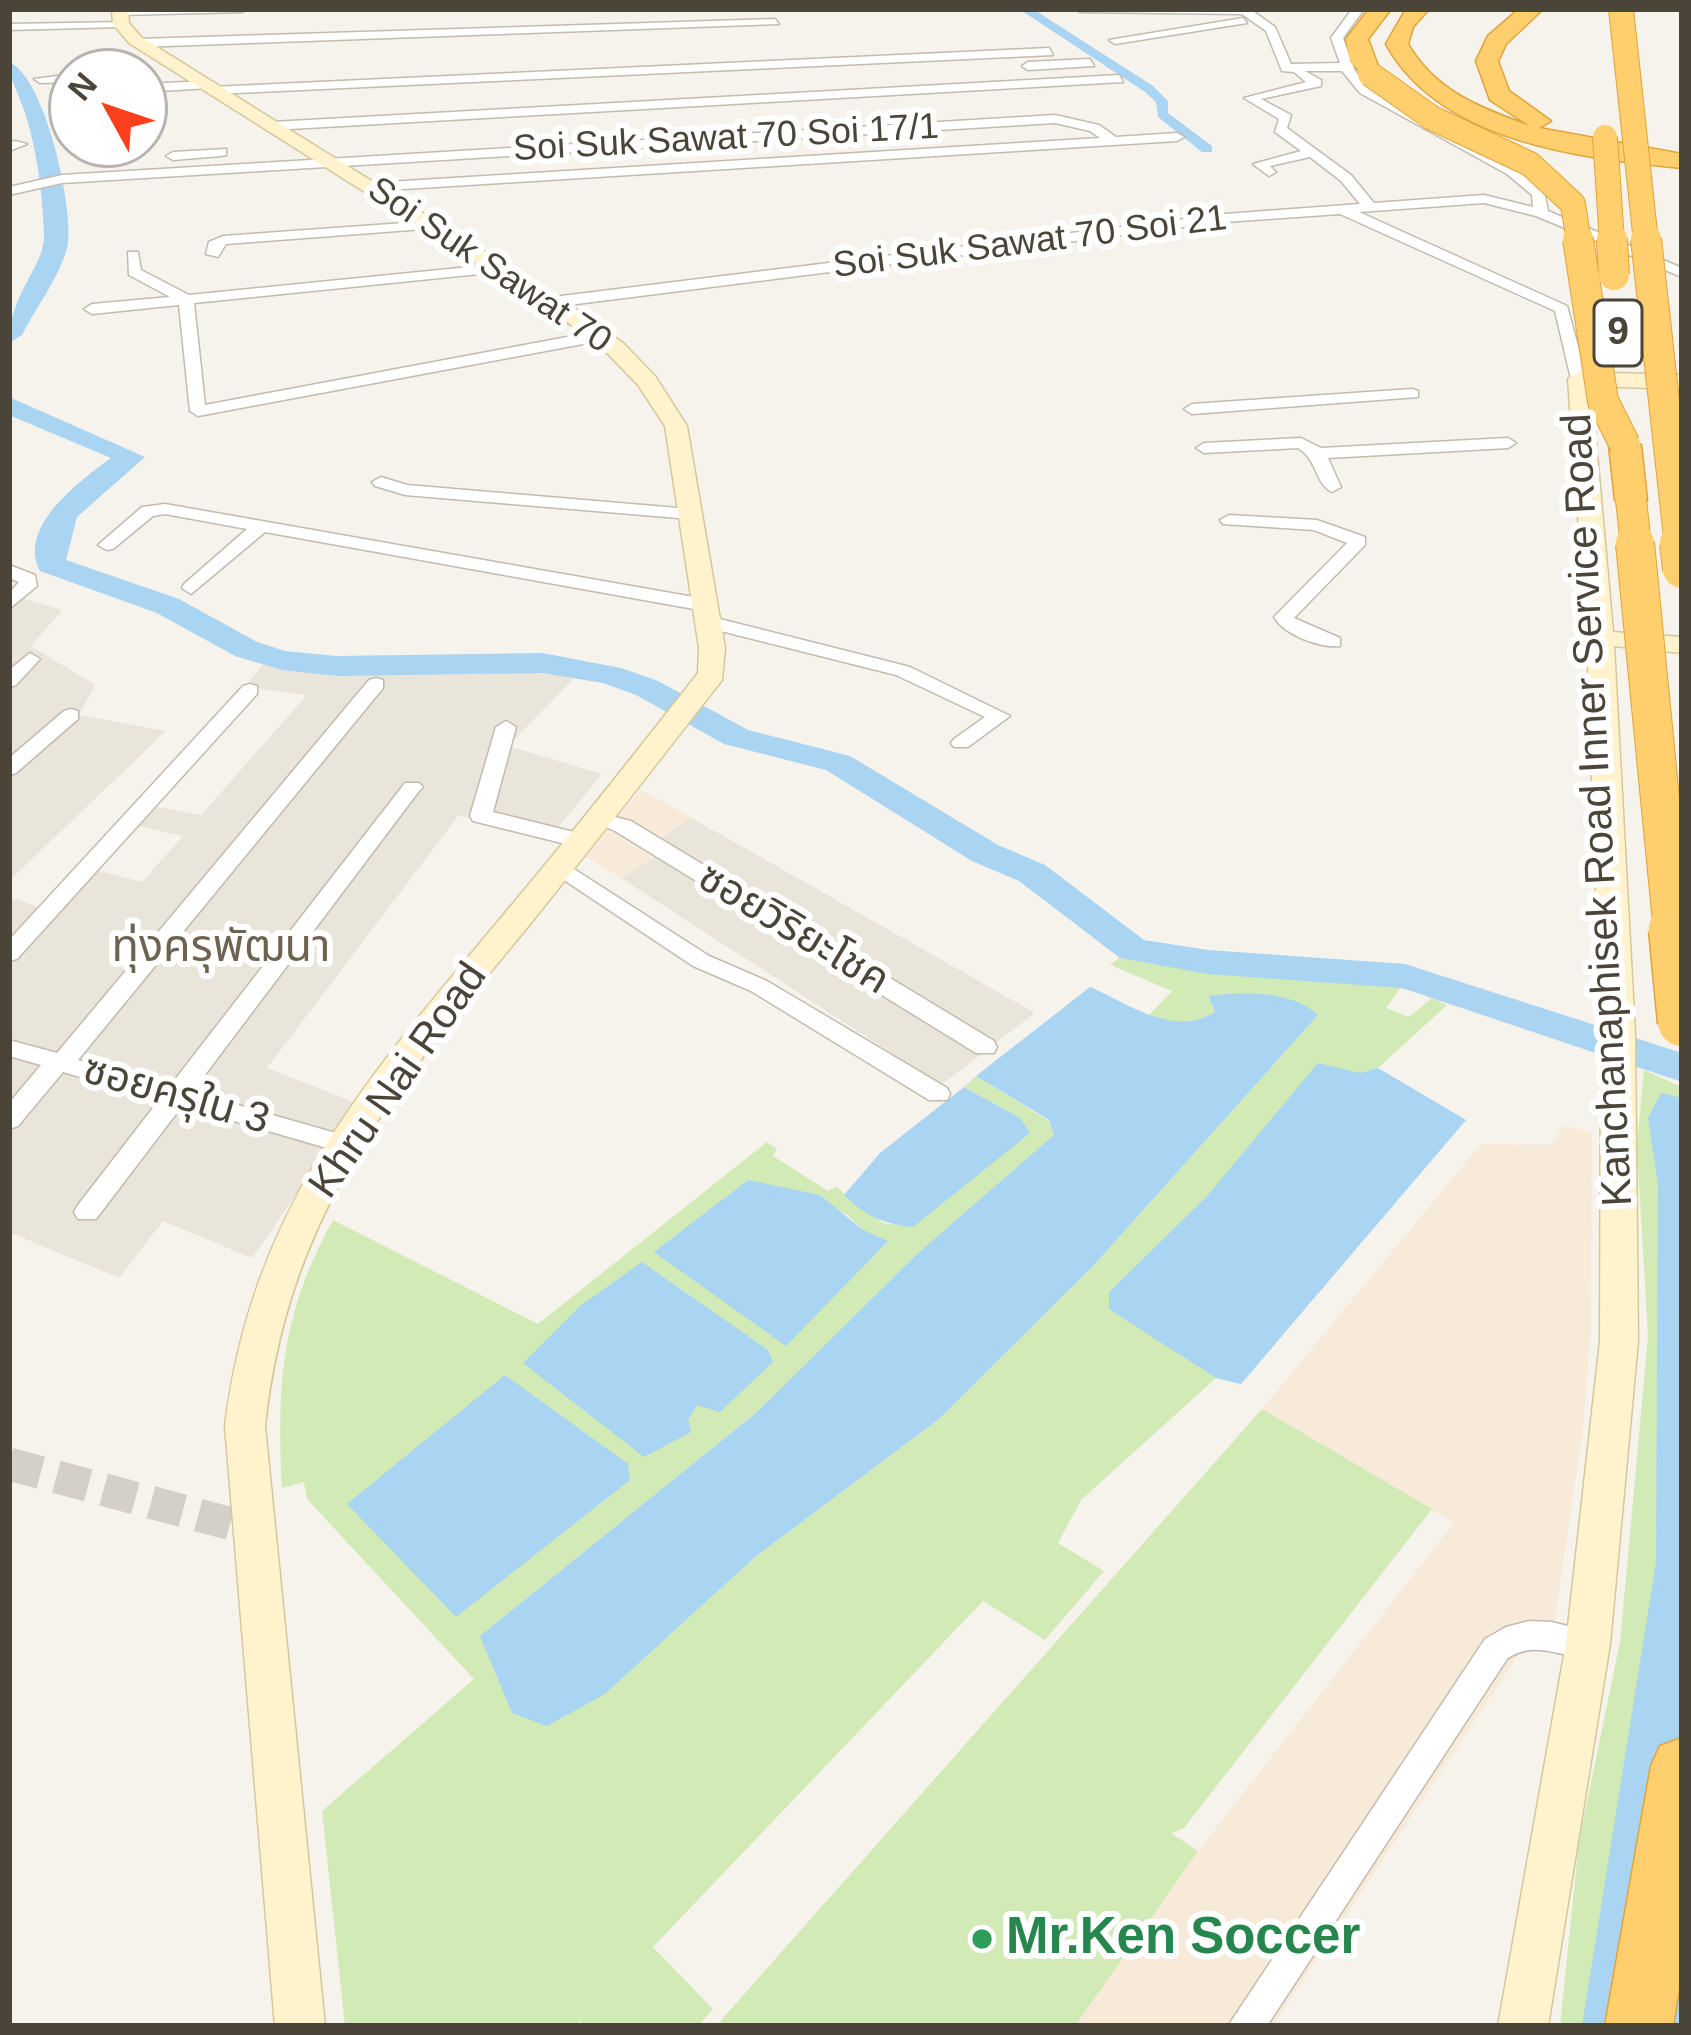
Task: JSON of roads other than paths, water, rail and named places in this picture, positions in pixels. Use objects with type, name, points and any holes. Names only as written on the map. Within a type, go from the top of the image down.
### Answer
[{"type":"highway","points":[[1380,9],[1357,39],[1358,71],[1432,118],[1529,164],[1573,204],[1603,401],[1625,445]]},
{"type":"highway","points":[[1418,9],[1398,34],[1408,70],[1440,96],[1474,112],[1584,147],[1682,161]]},
{"type":"highway","points":[[1532,9],[1496,41],[1487,61],[1498,94],[1545,124],[1580,135],[1682,152]]},
{"type":"highway","points":[[1596,9],[1599,56]]},
{"type":"highway","name":"9","points":[[1621,9],[1682,569]]},
{"type":"highway","name":"9","points":[[1603,103],[1625,445],[1682,1022]]},
{"type":"highway","points":[[1639,2026],[1682,1766]]},
{"type":"street","points":[[9,27],[242,9]]},
{"type":"street","points":[[1080,9],[1245,10],[1264,22],[1286,68],[1358,71]]},
{"type":"street","points":[[1358,9],[1337,38],[1364,90],[1512,171],[1540,194],[1541,213],[1682,273]]},
{"type":"street","name":"Soi Suk Sawat 70","points":[[120,15],[140,43],[553,302],[647,381],[676,426],[707,613],[712,674],[684,710]]},
{"type":"street","points":[[140,43],[775,22]]},
{"type":"street","points":[[1115,40],[1264,22]]},
{"type":"street","points":[[168,86],[1049,52]]},
{"type":"street","points":[[887,73],[1090,62]]},
{"type":"street","points":[[752,65],[757,82]]},
{"type":"street","points":[[1292,69],[1317,83],[1250,98],[1286,118],[1280,129],[1346,178],[1370,208]]},
{"type":"street","points":[[654,70],[656,91]]},
{"type":"street","points":[[934,70],[945,90]]},
{"type":"street","points":[[168,78],[203,82]]},
{"type":"street","points":[[40,79],[48,79]]},
{"type":"street","points":[[272,126],[1119,79]]},
{"type":"street","name":"Soi Suk Sawat 70 Soi 17/1","points":[[9,190],[62,179],[1055,119],[1094,128],[1114,141]]},
{"type":"street","points":[[371,187],[1177,137]]},
{"type":"street","points":[[126,175],[130,164],[143,158],[221,152]]},
{"type":"street","points":[[1269,172],[1260,164],[1311,153]]},
{"type":"street","name":"Soi Suk Sawat 70 Soi 21","points":[[553,302],[1212,220],[1508,202],[1541,213]]},
{"type":"street","points":[[1342,209],[1562,309],[1579,379],[1682,382]]},
{"type":"street","points":[[213,254],[214,245],[224,240],[432,225]]},
{"type":"street","points":[[133,254],[134,272],[186,299]]},
{"type":"street","points":[[92,309],[499,268]]},
{"type":"street","points":[[186,299],[198,411],[599,336]]},
{"type":"street","name":"Kanchanaphisek Road Inner Service Road","points":[[1523,2026],[1588,1644],[1617,1402],[1618,1045],[1600,638],[1579,379]]},
{"type":"street","points":[[1192,410],[1412,394]]},
{"type":"street","points":[[1204,448],[1292,442],[1318,453],[1508,443]]},
{"type":"street","points":[[1318,453],[1332,487]]},
{"type":"street","points":[[382,482],[405,490],[690,514]]},
{"type":"street","points":[[107,544],[157,509],[707,613],[903,671],[1000,716],[961,742]]},
{"type":"street","points":[[1229,520],[1317,525],[1359,541],[1284,617],[1287,623],[1334,642]]},
{"type":"street","points":[[191,588],[260,527]]},
{"type":"street","points":[[9,571],[28,580],[28,586],[9,603]]},
{"type":"street","points":[[1600,638],[1682,645]]},
{"type":"street","points":[[9,681],[30,659]]},
{"type":"street","points":[[9,1120],[376,684]]},
{"type":"street","points":[[9,954],[250,690]]},
{"type":"street","name":"Khru Nai Road","points":[[300,2026],[277,1742],[250,1529],[246,1384],[261,1308],[344,1144],[439,1014],[684,710]]},
{"type":"street","points":[[9,769],[71,715]]},
{"type":"street","points":[[506,727],[481,816],[580,842],[701,961],[777,996],[938,1094]]},
{"type":"street","points":[[87,1211],[412,788]]},
{"type":"street","name":"ซอยวิริยะโชค","points":[[580,842],[623,826],[985,1047]]},
{"type":"street","name":"ซอยครุใน 3","points":[[9,1048],[344,1144]]},
{"type":"street","points":[[1246,2026],[1496,1649],[1509,1637],[1530,1633],[1588,1644]]},
{"type":"water","points":[[1090,987],[1168,1020],[1199,1019],[1215,1012],[1208,996],[1236,994],[1281,997],[1318,1015],[1094,1265],[939,1419],[754,1558],[605,1694],[547,1726],[512,1713],[480,1636],[757,1412],[917,1254],[1054,1135],[1049,1120],[976,1076]]},
{"type":"water","points":[[1318,1063],[1360,1073],[1378,1068],[1466,1120],[1241,1384],[1216,1378],[1109,1309],[1109,1292],[1208,1195]]},
{"type":"water","points":[[964,1087],[1020,1118],[1030,1133],[913,1227],[876,1218],[844,1195],[880,1153]]},
{"type":"water","points":[[1661,1093],[1682,1098],[1682,2026],[1582,2026],[1656,1562],[1658,1184],[1648,1118]]},
{"type":"water","points":[[748,1180],[820,1195],[863,1230],[888,1241],[786,1346],[654,1252]]},
{"type":"water","points":[[642,1262],[768,1350],[773,1362],[720,1412],[697,1405],[688,1420],[691,1432],[644,1457],[523,1363],[580,1306]]},
{"type":"water","points":[[505,1375],[628,1464],[630,1480],[456,1617],[347,1504]]},
{"type":"waterway","points":[[1025,9],[1149,89],[1162,101],[1162,114],[1207,149]]},
{"type":"waterway","points":[[9,68],[29,94],[50,183],[56,244],[9,335]]},
{"type":"waterway","points":[[9,405],[131,457],[64,514],[51,546],[51,565],[168,606],[246,649],[282,660],[337,666],[542,663],[610,675],[647,688],[736,737],[838,763],[985,853],[1032,873],[1133,950],[1208,962],[1405,976],[1631,1047],[1682,1069]]},
{"type":"tunnel","points":[[9,1464],[250,1529]]},
{"type":"place","name":"Mr.Ken Soccer","points":[[982,1939]]},
{"type":"district","name":"ทุ่งครุพัฒนา","points":[[221,949]]}]
